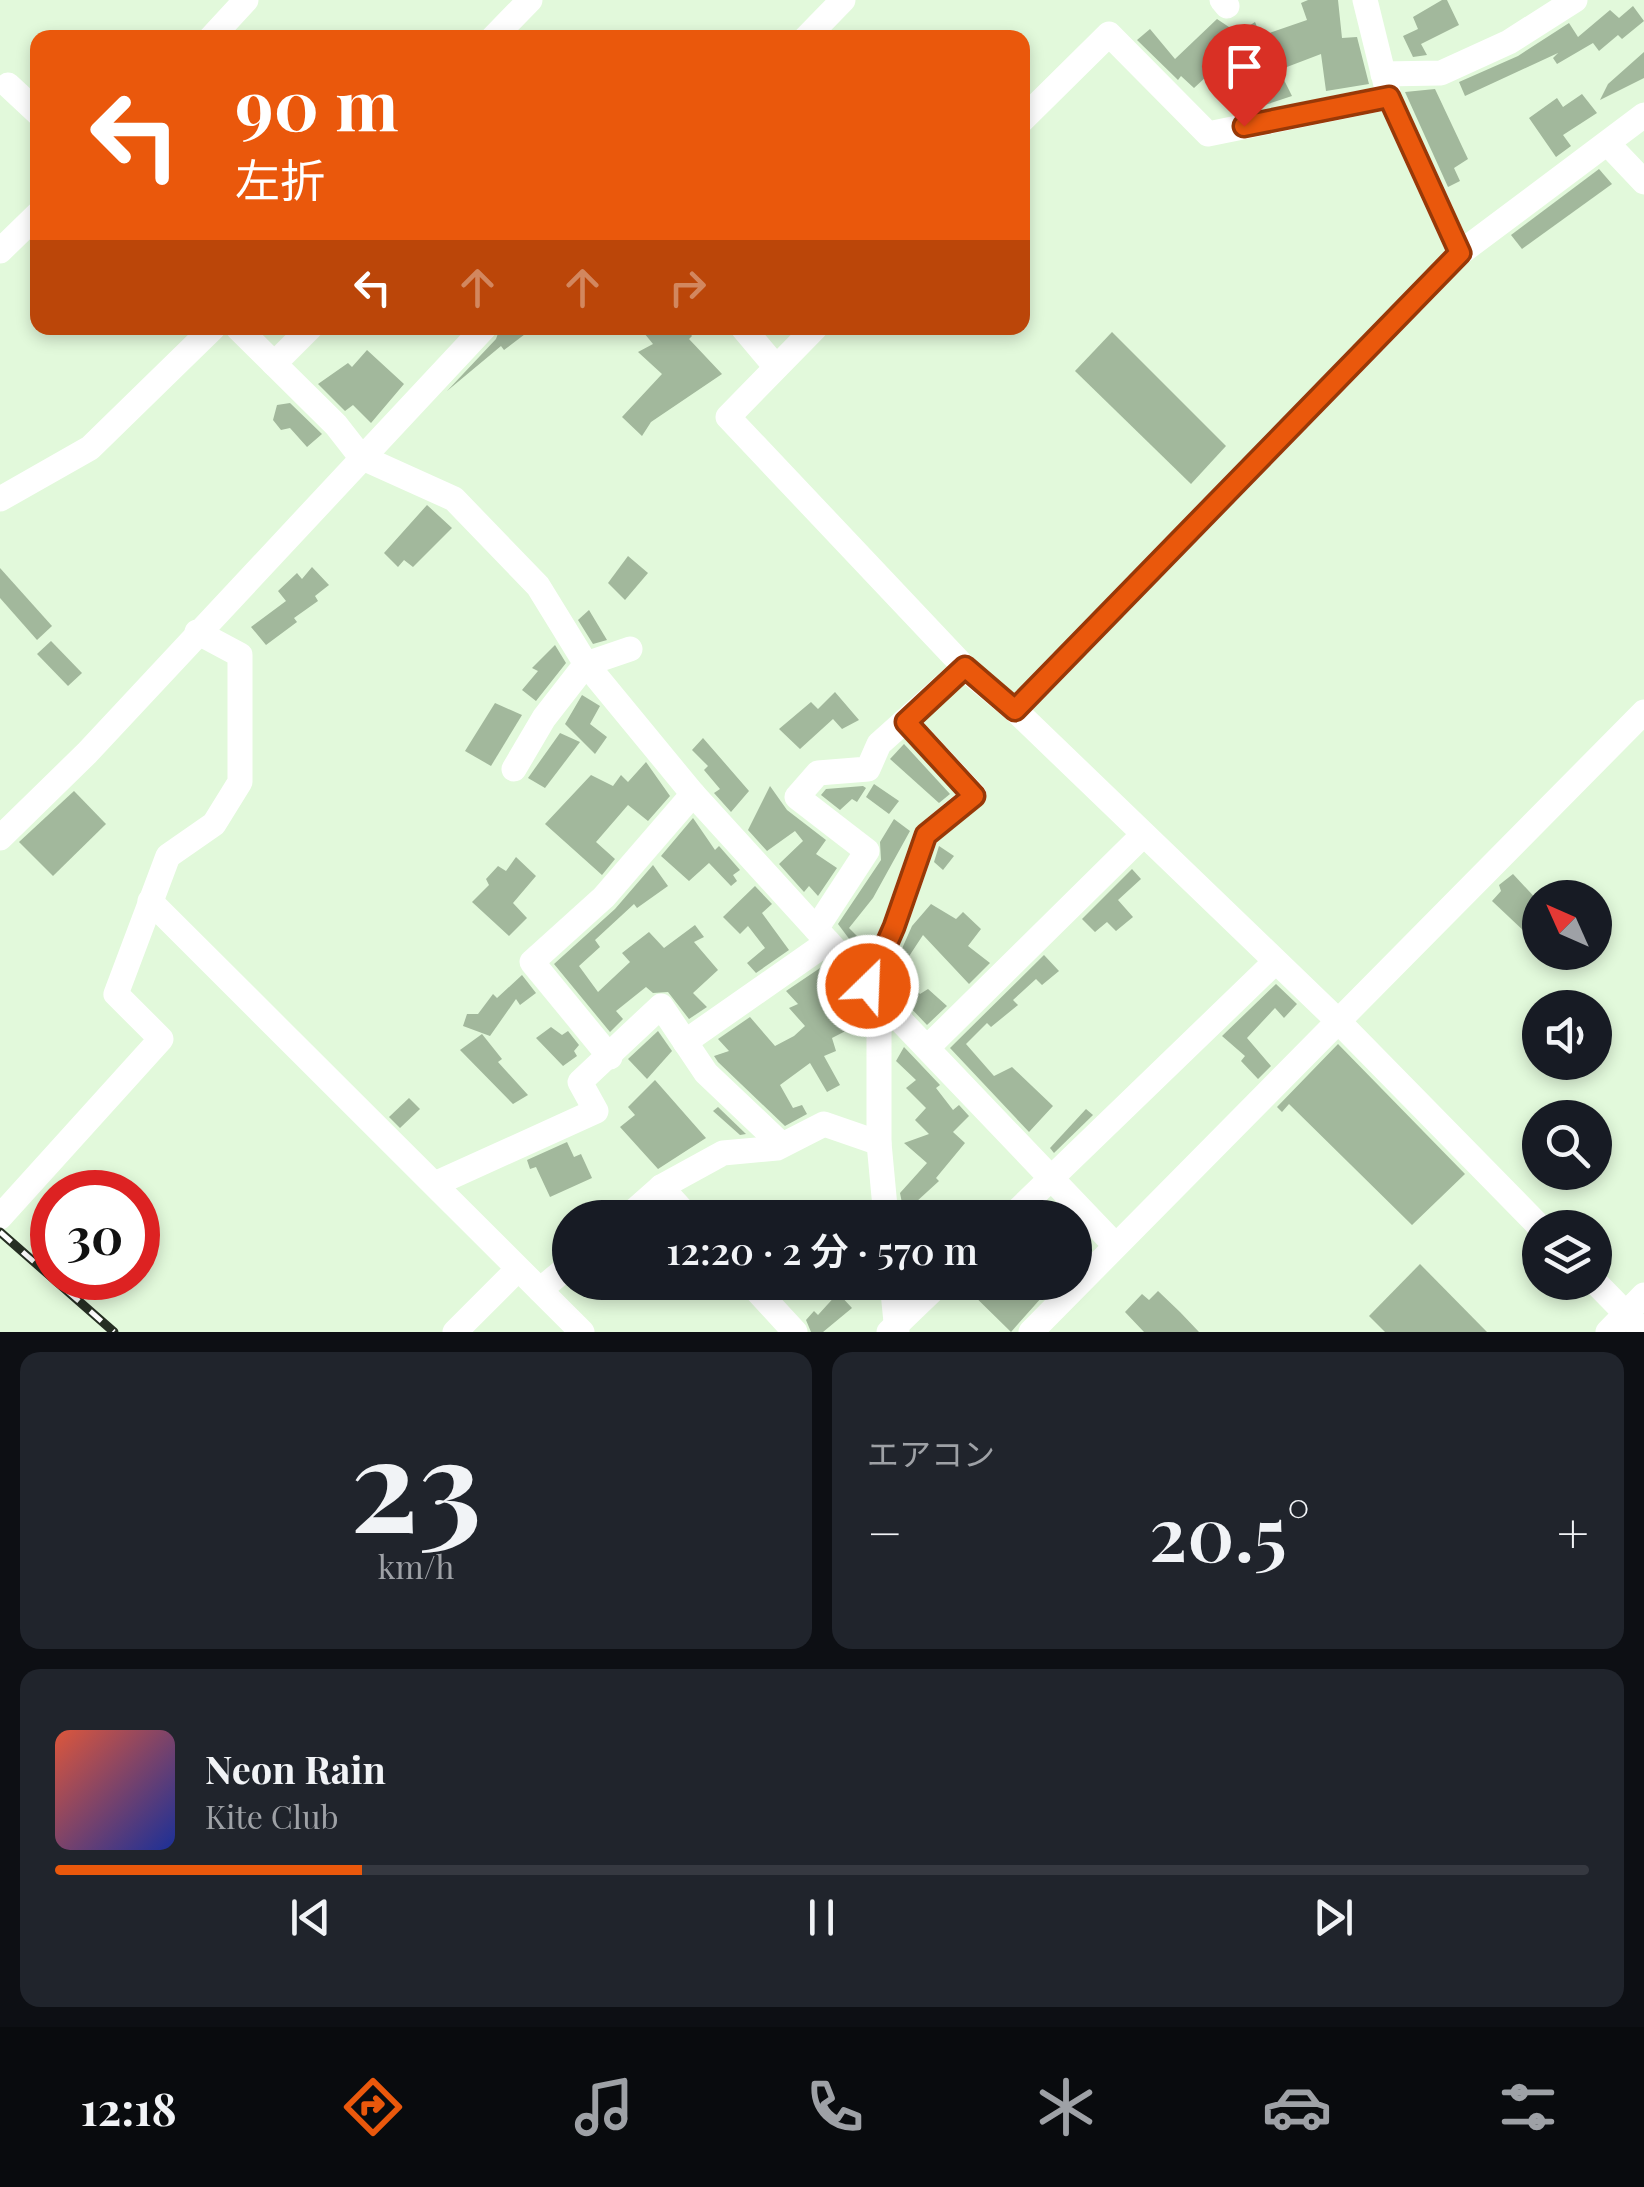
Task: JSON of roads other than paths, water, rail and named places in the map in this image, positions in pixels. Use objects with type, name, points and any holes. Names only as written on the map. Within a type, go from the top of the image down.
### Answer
[{"type":"street","points":[[218,30],[246,0]]},
{"type":"street","points":[[501,30],[530,0]]},
{"type":"street","points":[[814,30],[844,0]]},
{"type":"street","points":[[1365,0],[1386,86],[1460,253]]},
{"type":"street","points":[[1030,112],[1109,34],[1208,134],[1441,73],[1509,42],[1575,0]]},
{"type":"street","points":[[8,85],[30,106]]},
{"type":"street","points":[[1015,710],[1460,253],[1644,115]]},
{"type":"street","points":[[1608,144],[1644,182]]},
{"type":"street","points":[[0,251],[30,222]]},
{"type":"street","points":[[0,500],[90,448],[206,335]]},
{"type":"street","points":[[245,335],[336,425],[361,457],[454,498],[538,586],[586,664],[693,794],[873,992],[1115,1245]]},
{"type":"street","points":[[274,364],[303,335]]},
{"type":"street","points":[[0,838],[87,753],[477,335]]},
{"type":"street","points":[[749,335],[776,366]]},
{"type":"street","points":[[808,335],[728,417],[965,667],[1015,710],[1336,1020],[1523,1210]]},
{"type":"street","points":[[0,1217],[162,1040],[116,994],[168,856],[214,824],[240,782],[240,655],[197,632]]},
{"type":"street","points":[[514,769],[544,718],[586,664],[630,649]]},
{"type":"street","points":[[685,1042],[822,936],[867,851],[797,797],[818,773],[868,768],[878,744],[965,667]]},
{"type":"street","points":[[1032,1332],[1644,712]]},
{"type":"street","points":[[884,1200],[873,992],[926,835],[974,796],[906,722]]},
{"type":"street","points":[[610,1057],[532,962],[604,897],[693,794]]},
{"type":"street","points":[[926,1048],[1143,835]]},
{"type":"street","points":[[150,901],[582,1332]]},
{"type":"street","points":[[1029,1200],[1274,963]]},
{"type":"street","points":[[435,1184],[596,1111],[580,1082],[661,1006],[706,1073],[782,1146]]},
{"type":"street","points":[[647,1200],[662,1187],[723,1153],[782,1146],[824,1124],[879,1143]]},
{"type":"street","points":[[662,1187],[673,1200]]},
{"type":"street","points":[[456,1332],[518,1268]]},
{"type":"street","points":[[540,1290],[552,1280]]},
{"type":"street","points":[[1612,1299],[1630,1318]]},
{"type":"street","points":[[765,1300],[794,1332]]},
{"type":"street","points":[[893,1300],[894,1330]]},
{"type":"street","points":[[894,1330],[923,1300]]},
{"type":"railway","points":[[0,1232],[114,1332]]}]
